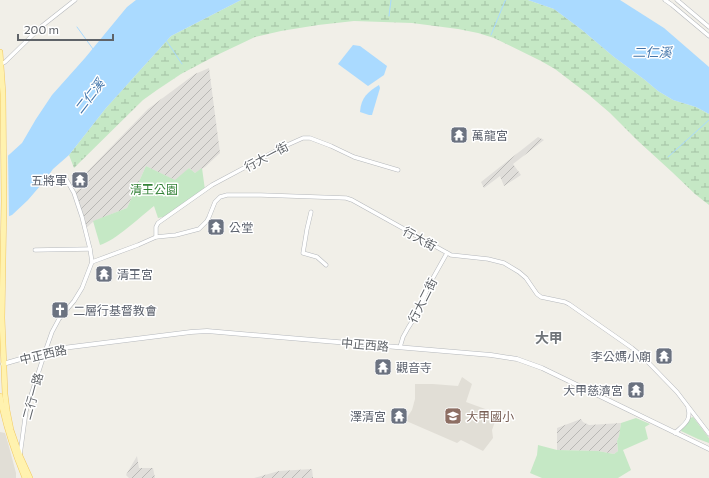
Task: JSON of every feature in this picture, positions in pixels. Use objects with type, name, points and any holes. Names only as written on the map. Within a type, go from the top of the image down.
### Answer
[{"type":"main road","points":[[0,52],[4,201],[2,303],[5,394],[11,430],[20,456],[30,478]]},
{"type":"main road","points":[[0,396],[2,411],[9,436],[25,478]]},
{"type":"street","points":[[1,64],[5,62],[42,26],[75,0]]},
{"type":"street","points":[[665,0],[709,36]]},
{"type":"street","points":[[677,0],[709,27]]},
{"type":"street","name":"行大一街","points":[[156,237],[156,227],[158,223],[200,193],[212,185],[302,138],[310,138],[354,156],[398,170]]},
{"type":"street","name":"二行一路","points":[[18,462],[26,411],[44,352],[59,319],[82,288],[92,262],[78,205],[74,193],[66,179]]},
{"type":"street","name":"行大街","points":[[92,262],[138,246],[156,237],[176,235],[199,228],[209,217],[215,202],[220,197],[227,195],[346,198],[448,253],[456,256],[496,260],[504,263],[526,278],[537,294],[569,304],[638,353],[677,392],[709,434]]},
{"type":"street","points":[[311,212],[303,252],[317,257],[326,265]]},
{"type":"street","points":[[35,250],[90,249]]},
{"type":"street","name":"行大二街","points":[[400,347],[403,337],[418,312],[429,285],[448,253]]},
{"type":"street","name":"中正西路","points":[[3,364],[44,352],[198,331],[509,357],[549,371],[709,449]]},
{"type":"street","points":[[675,433],[689,418],[690,414],[688,407]]},
{"type":"shaded area","points":[[209,68],[220,153],[205,167],[195,173],[189,168],[176,181],[146,166],[127,208],[94,221],[85,229],[74,193],[83,186],[82,177],[148,109],[195,74]]},
{"type":"shaded area","points":[[538,137],[544,140],[513,164],[521,175],[504,186],[500,176],[484,188],[481,182]]},
{"type":"shaded area","name":"大甲國小","points":[[462,377],[472,384],[466,402],[498,413],[492,430],[493,438],[483,451],[461,440],[457,443],[404,420],[412,410],[415,399],[415,384],[458,386]]},
{"type":"shaded area","points":[[581,419],[589,425],[621,423],[617,441],[618,451],[614,454],[598,451],[557,450],[557,428]]},
{"type":"shaded area","points":[[0,432],[5,433],[16,478],[0,478]]},
{"type":"shaded area","points":[[137,456],[139,468],[153,468],[155,478],[129,478],[126,475]]},
{"type":"shaded area","points":[[312,469],[313,478],[254,478],[279,471]]},
{"type":"green space","points":[[241,0],[528,0],[554,9],[658,91],[673,100],[696,107],[709,114],[709,205],[695,194],[610,113],[555,69],[494,38],[458,29],[412,23],[354,21],[318,25],[255,37],[181,74],[143,100],[74,168],[69,155],[106,108],[171,36]]},
{"type":"green space","name":"清王公園","points":[[146,166],[175,180],[189,168],[195,173],[202,168],[205,190],[168,216],[158,218],[154,206],[120,234],[100,245],[93,221],[127,208]]},
{"type":"green space","points":[[693,417],[709,438],[709,443],[681,431],[690,418]]},
{"type":"green space","points":[[636,418],[650,424],[645,427],[648,439],[623,450],[631,470],[618,478],[542,478],[530,473],[537,455],[538,445],[557,450],[598,451],[614,454],[618,451],[617,441],[621,423]]},
{"type":"water","name":"二仁溪","points":[[136,0],[241,0],[171,36],[106,108],[69,155],[53,169],[28,200],[12,215],[0,220],[0,163],[22,143],[52,95],[127,7]]},
{"type":"water","name":"二仁溪","points":[[528,0],[620,0],[664,28],[709,67],[709,114],[696,107],[673,100],[658,91],[554,9]]},
{"type":"water","points":[[353,45],[360,46],[387,66],[384,75],[368,86],[338,64]]},
{"type":"water","points":[[379,85],[380,88],[372,115],[360,112],[362,102],[366,96]]},
{"type":"pier","points":[[8,153],[9,218],[0,222],[0,160]]},
{"type":"waterway","points":[[389,16],[391,0]]},
{"type":"waterway","points":[[491,35],[506,0]]},
{"type":"waterway","points":[[77,27],[93,49]]},
{"type":"waterway","points":[[166,40],[182,64]]},
{"type":"waterway","points":[[668,157],[709,120]]},
{"type":"place","name":"萬龍宮","points":[[459,135]]},
{"type":"place","name":"五將軍","points":[[80,180]]},
{"type":"place","name":"公堂","points":[[216,227]]},
{"type":"place","name":"清王宮","points":[[104,274]]},
{"type":"place","name":"二層行基督教會","points":[[60,310]]},
{"type":"place","name":"李公媽小廟","points":[[664,356]]},
{"type":"place","name":"觀音寺","points":[[383,367]]},
{"type":"place","name":"大甲慈濟宮","points":[[636,390]]},
{"type":"place","name":"澤清宮","points":[[399,416]]},
{"type":"place","name":"大甲國小","points":[[453,416]]},
{"type":"district","name":"大甲","points":[[549,337]]}]
